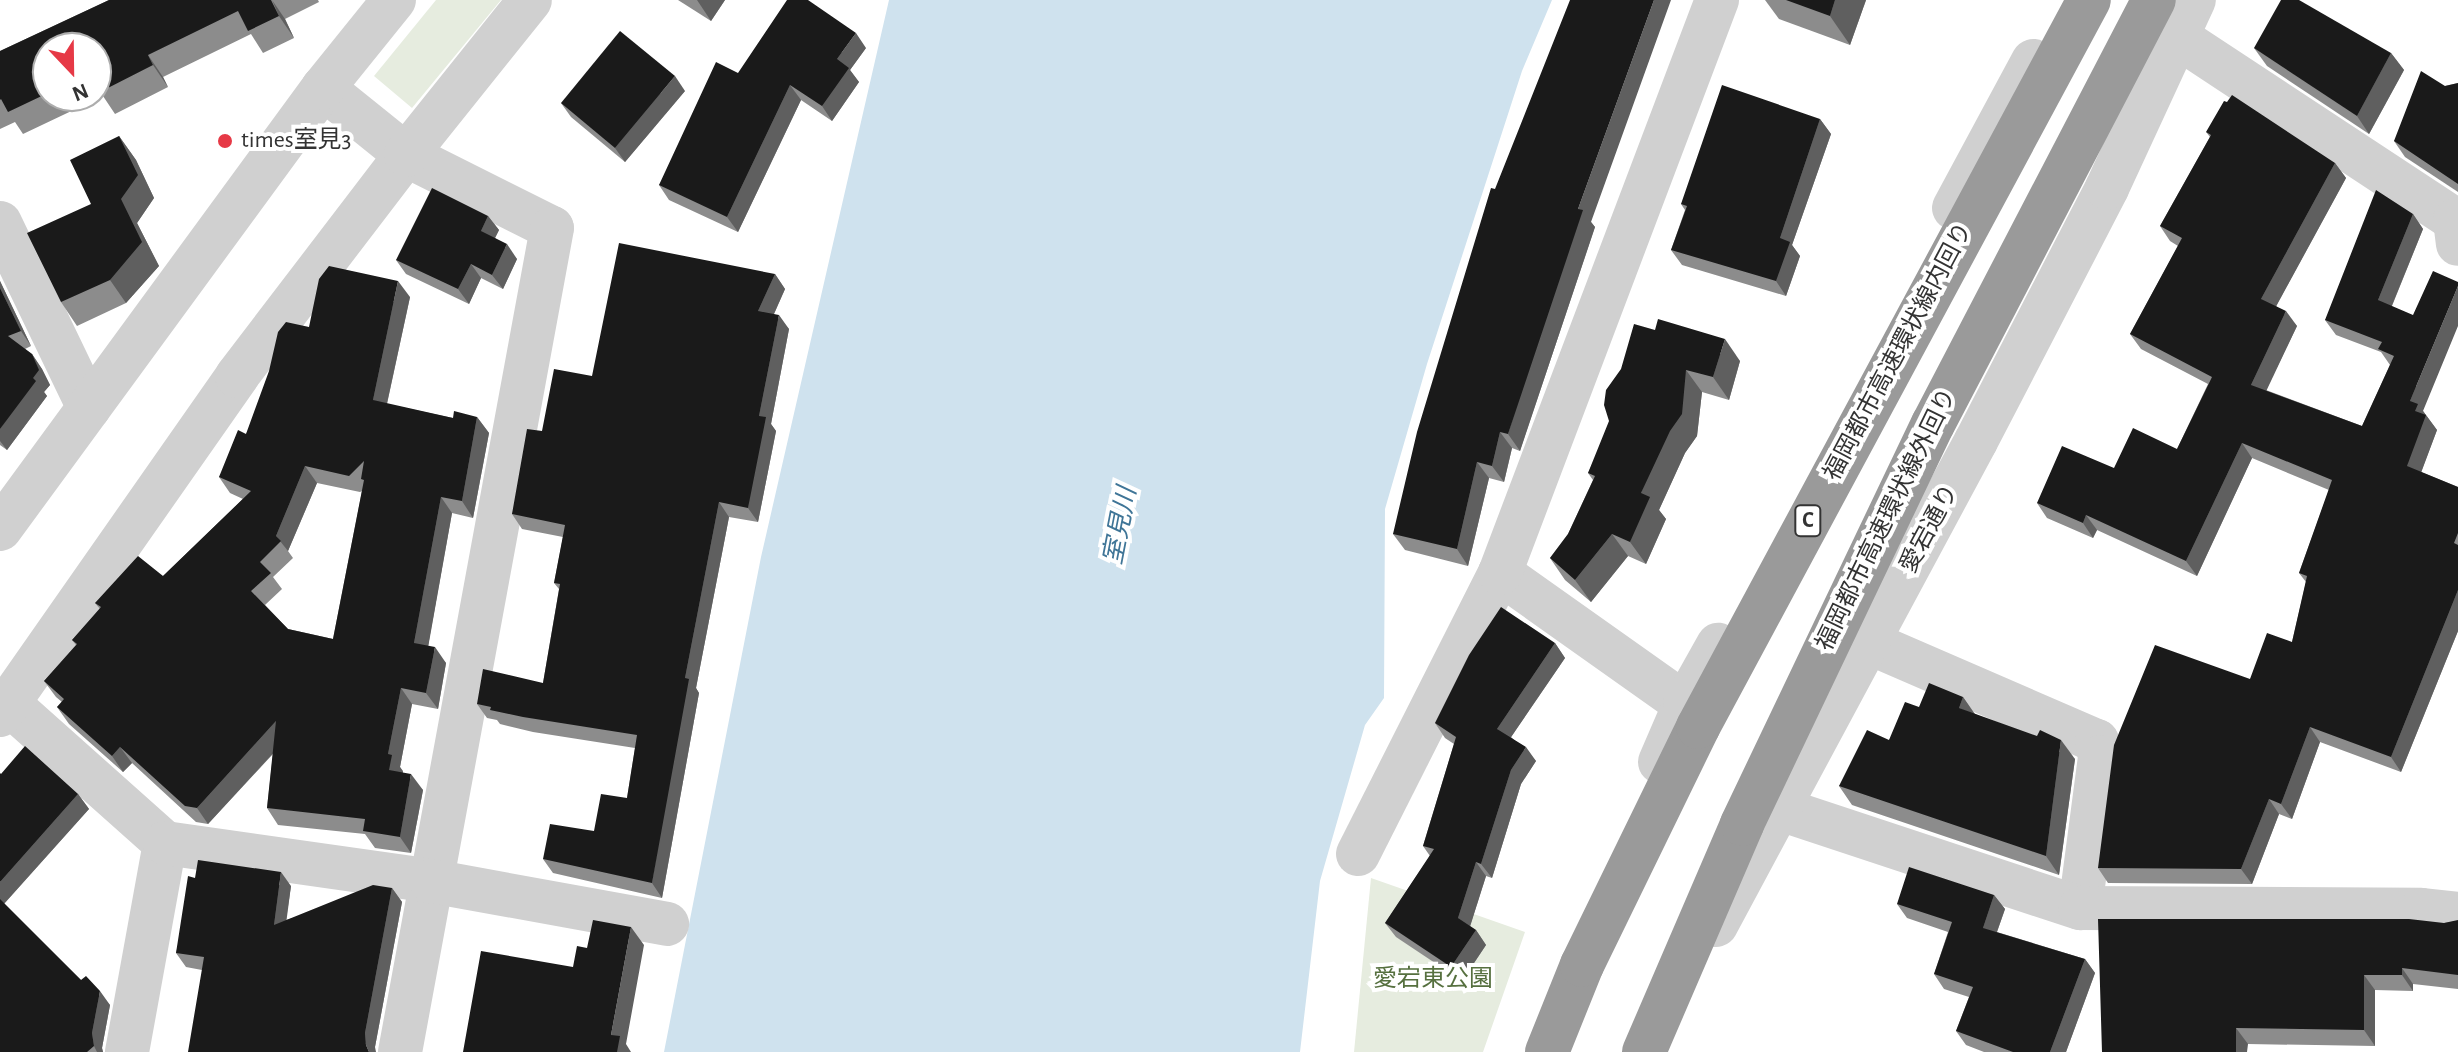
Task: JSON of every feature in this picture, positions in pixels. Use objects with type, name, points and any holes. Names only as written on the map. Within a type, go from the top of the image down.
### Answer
[{"type":"highway","name":"福岡都市高速環状線内回り","points":[[1547,1052],[1582,965],[1698,727],[2089,0]]},
{"type":"highway","name":"福岡都市高速環状線外回り","points":[[1644,1052],[1742,824],[1933,424],[2175,12]]},
{"type":"street","points":[[0,529],[323,88],[394,0]]},
{"type":"street","points":[[530,0],[406,155],[237,376],[5,710],[165,843],[431,881],[667,924]]},
{"type":"street","points":[[1358,854],[1500,573],[1717,0]]},
{"type":"street","points":[[1538,1052],[1685,704],[1867,382],[1992,132],[2068,0]]},
{"type":"street","points":[[2175,12],[2455,220],[2458,244]]},
{"type":"street","name":"愛宕通り","points":[[1655,1052],[1689,973],[1870,643],[2107,188],[2175,12]]},
{"type":"street","points":[[323,88],[406,155],[552,228],[400,1052]]},
{"type":"street","points":[[0,223],[89,408]]},
{"type":"street","points":[[1500,573],[1685,704]]},
{"type":"street","points":[[1870,643],[2097,741],[2100,757],[2080,908]]},
{"type":"street","points":[[1780,809],[2080,908],[2421,910],[2458,914]]},
{"type":"street","points":[[127,1052],[165,843]]},
{"type":"green space","points":[[436,0],[501,0],[412,108],[374,76]]},
{"type":"green space","name":"愛宕東公園","points":[[1371,878],[1525,932],[1483,1052],[1354,1052]]},
{"type":"water","name":"室見川","points":[[889,0],[1552,0],[1522,71],[1427,364],[1385,509],[1384,698],[1365,725],[1320,881],[1300,1052],[664,1052],[761,557]]},
{"type":"building","points":[[109,0],[271,0],[279,16],[248,31],[238,11],[148,55],[153,65],[112,86],[112,32],[41,32]]},
{"type":"building","points":[[787,0],[808,0],[856,33],[837,59],[849,68],[822,106],[790,85],[727,217],[659,185],[716,62],[738,73]]},
{"type":"building","points":[[1570,0],[1654,0],[1578,209],[1583,210],[1508,434],[1500,432],[1492,466],[1477,462],[1457,549],[1393,534],[1417,432],[1491,188],[1495,189]]},
{"type":"building","points":[[1786,0],[1835,0],[1830,16]]},
{"type":"building","points":[[2281,0],[2299,0],[2391,53],[2357,116],[2254,48]]},
{"type":"building","points":[[620,31],[675,76],[615,148],[561,103]]},
{"type":"building","points":[[32,36],[32,101],[8,112],[0,100],[0,51]]},
{"type":"building","points":[[2421,71],[2445,86],[2458,83],[2458,184],[2394,141]]},
{"type":"building","points":[[1722,85],[1820,119],[1780,238],[1790,242],[1776,281],[1671,250],[1687,206],[1681,204]]},
{"type":"building","points":[[2232,95],[2335,163],[2261,299],[2286,311],[2251,385],[2362,426],[2394,356],[2378,349],[2382,342],[2325,320],[2376,190],[2413,214],[2378,300],[2413,315],[2433,271],[2458,282],[2410,401],[2418,404],[2415,411],[2426,415],[2407,466],[2458,487],[2458,533],[2454,543],[2458,545],[2458,590],[2391,757],[2310,727],[2281,804],[2269,799],[2241,869],[2098,868],[2114,745],[2155,645],[2250,679],[2267,633],[2292,642],[2307,576],[2299,573],[2332,480],[2242,443],[2186,561],[2086,515],[2083,523],[2037,503],[2062,446],[2114,468],[2133,428],[2177,449],[2212,377],[2130,334],[2182,238],[2160,226],[2211,135],[2206,132],[2224,101],[2227,102]]},
{"type":"building","points":[[119,136],[138,175],[121,199],[142,242],[110,280],[61,302],[27,233],[91,204],[70,160]]},
{"type":"building","points":[[432,188],[488,216],[481,231],[507,244],[492,275],[471,264],[458,289],[396,260]]},
{"type":"building","points":[[619,243],[775,274],[758,311],[779,315],[759,416],[766,417],[748,508],[719,502],[685,678],[689,679],[652,883],[543,859],[550,824],[594,831],[601,794],[627,798],[637,735],[523,717],[477,704],[483,669],[543,683],[560,584],[554,583],[565,525],[512,514],[527,429],[542,431],[554,369],[592,376]]},
{"type":"building","points":[[329,266],[398,281],[373,400],[453,418],[454,411],[477,417],[462,501],[441,497],[414,643],[435,647],[426,693],[401,688],[388,754],[392,755],[389,770],[411,774],[400,837],[363,831],[365,819],[267,808],[276,721],[197,808],[185,806],[120,747],[112,756],[57,707],[64,699],[44,681],[77,644],[72,640],[101,607],[95,603],[138,556],[163,576],[251,491],[219,477],[238,430],[246,434],[269,371],[278,332],[286,322],[309,327],[319,279]],"holes":[[[364,461],[361,479],[364,480],[333,639],[288,629],[251,591],[271,573],[260,562],[281,541],[276,536],[305,466],[349,476]]]},
{"type":"building","points":[[0,288],[21,331],[8,336],[32,354],[39,370],[33,378],[36,381],[0,429]]},
{"type":"building","points":[[1658,319],[1725,339],[1713,377],[1686,370],[1682,414],[1670,431],[1641,493],[1650,497],[1630,542],[1612,534],[1575,580],[1550,558],[1568,534],[1595,476],[1588,473],[1609,421],[1604,405],[1606,390],[1621,369],[1634,324],[1655,330]]},
{"type":"building","points":[[1501,607],[1555,643],[1497,729],[1526,747],[1511,770],[1481,864],[1476,862],[1458,918],[1476,930],[1451,967],[1385,923],[1434,849],[1423,846],[1456,737],[1435,723],[1469,655]]},
{"type":"building","points":[[1929,683],[1963,697],[1959,708],[2037,736],[2040,730],[2061,740],[2046,856],[1839,786],[1867,730],[1889,740],[1905,702],[1919,707]]},
{"type":"building","points":[[25,746],[78,794],[0,882],[0,773]]},
{"type":"building","points":[[198,860],[281,872],[274,925],[373,885],[392,888],[365,1033],[369,1052],[188,1052],[204,957],[176,953],[188,876],[195,878]]},
{"type":"building","points":[[1909,867],[1994,895],[1983,928],[2085,959],[2050,1052],[2013,1052],[1956,1031],[1973,987],[1934,974],[1952,922],[1897,904]]},
{"type":"building","points":[[0,899],[81,980],[86,976],[100,991],[92,1033],[94,1046],[87,1052],[0,1052]]},
{"type":"building","points":[[2098,919],[2409,919],[2444,923],[2458,920],[2458,975],[2402,968],[2402,975],[2364,975],[2364,1030],[2236,1028],[2236,1052],[2102,1052]]},
{"type":"building","points":[[593,920],[631,927],[611,1035],[620,1036],[617,1052],[463,1052],[481,951],[573,967],[577,946],[587,948]]},
{"type":"place","name":"times室見3","points":[[225,141]]}]
